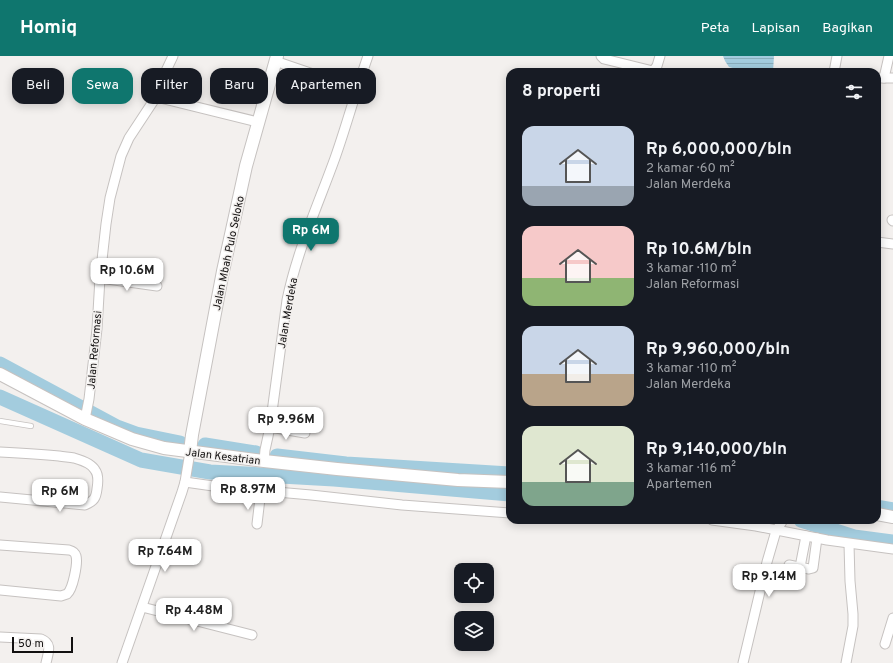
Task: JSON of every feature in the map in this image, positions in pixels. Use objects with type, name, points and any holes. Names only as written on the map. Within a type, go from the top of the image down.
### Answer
[{"type":"street","name":"Jalan Reformasi","points":[[168,68],[173,56]]},
{"type":"street","name":"Jalan Merdeka","points":[[364,68],[368,56]]},
{"type":"street","points":[[601,56],[604,59],[644,68]]},
{"type":"street","points":[[654,68],[660,56]]},
{"type":"street","points":[[835,68],[837,56]]},
{"type":"street","points":[[885,78],[889,56]]},
{"type":"street","points":[[276,59],[300,68]]},
{"type":"street","name":"Jalan Mbah Pulo Seloko","points":[[190,448],[223,271],[246,166],[276,59]]},
{"type":"street","name":"Jalan Reformasi","points":[[86,416],[97,329],[100,278],[110,198],[121,156],[129,138],[151,104]]},
{"type":"street","points":[[185,104],[258,122]]},
{"type":"street","name":"Jalan Merdeka","points":[[265,456],[290,286],[300,252],[352,104]]},
{"type":"street","points":[[881,242],[893,244]]},
{"type":"street","points":[[100,278],[157,286]]},
{"type":"street","name":"Jalan Kesatrian","points":[[0,374],[132,439],[164,448],[190,448],[265,456],[458,480],[506,482]]},
{"type":"street","points":[[270,427],[305,433]]},
{"type":"street","points":[[122,663],[186,479],[190,448]]},
{"type":"street","points":[[0,452],[75,458],[87,463],[93,468],[98,477],[95,497],[92,502],[85,505],[0,497]]},
{"type":"street","points":[[186,479],[260,495],[506,513]]},
{"type":"street","points":[[257,524],[260,495]]},
{"type":"street","points":[[881,515],[893,517]]},
{"type":"street","points":[[741,524],[756,526],[779,526],[806,536],[849,544],[893,549]]},
{"type":"street","points":[[743,663],[766,562],[779,526]]},
{"type":"street","points":[[800,567],[806,536]]},
{"type":"street","points":[[790,565],[809,569],[813,568],[817,538]]},
{"type":"street","points":[[846,663],[851,637],[853,614],[849,544]]},
{"type":"street","points":[[0,545],[69,550],[74,552],[77,560],[71,589],[67,594],[61,596],[0,590]]},
{"type":"street","points":[[142,608],[252,635]]},
{"type":"street","points":[[885,644],[893,618]]},
{"type":"street","points":[[0,637],[46,641],[49,646],[46,663]]},
{"type":"lane","points":[[0,421],[31,426]]},
{"type":"water","points":[[723,56],[774,56],[773,68],[733,68],[729,67]]},
{"type":"waterway","points":[[0,364],[117,427],[136,434],[180,443]]},
{"type":"waterway","points":[[0,397],[141,460],[210,472],[334,479],[506,494]]},
{"type":"waterway","points":[[205,445],[256,453]]},
{"type":"waterway","points":[[277,456],[346,464],[506,474]]},
{"type":"waterway","points":[[881,508],[893,510]]},
{"type":"waterway","points":[[813,524],[854,537],[893,542]]}]
